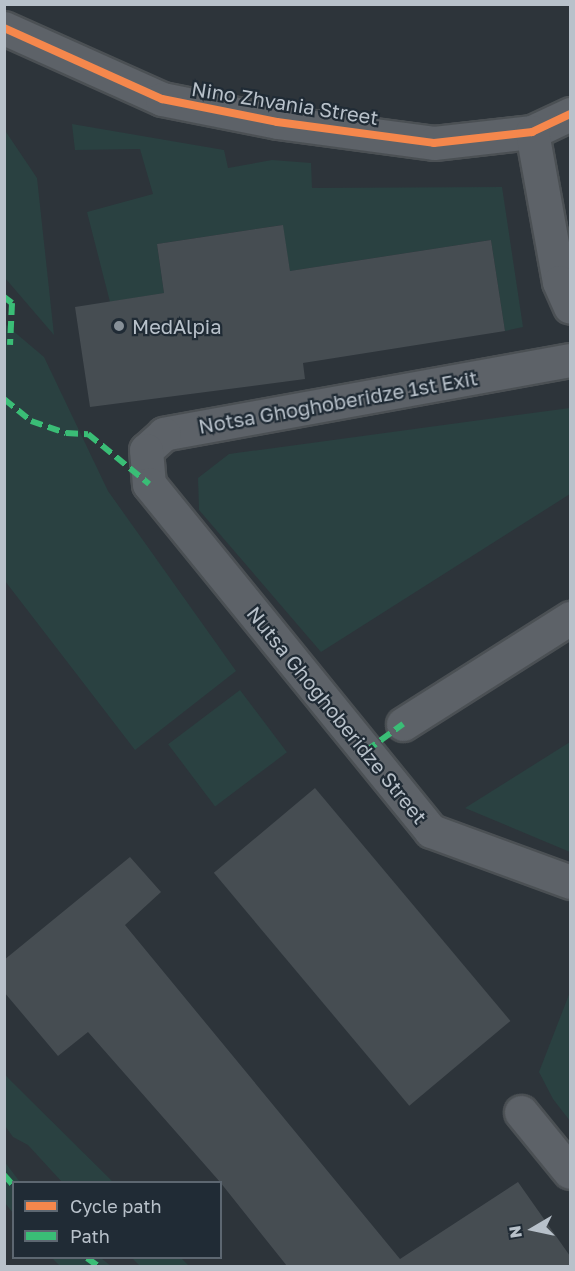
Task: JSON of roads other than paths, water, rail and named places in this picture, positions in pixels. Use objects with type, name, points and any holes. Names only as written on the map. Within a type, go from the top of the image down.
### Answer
[{"type":"street","points":[[4,9],[7,4]]},
{"type":"street","name":"Nino Zhvania Street","points":[[4,28],[162,99],[277,122],[434,143],[531,132],[570,114]]},
{"type":"street","points":[[531,132],[559,282],[570,307]]},
{"type":"street","name":"Notsa Ghoghoberidze 1st Exit","points":[[149,484],[146,450],[164,434],[570,360]]},
{"type":"street","name":"Nutsa Ghoghoberidze Street","points":[[149,484],[431,831],[570,882]]},
{"type":"street","points":[[403,724],[570,618]]},
{"type":"street","points":[[521,1112],[570,1172]]},
{"type":"place","name":"MedAlpia","points":[[119,326]]}]
